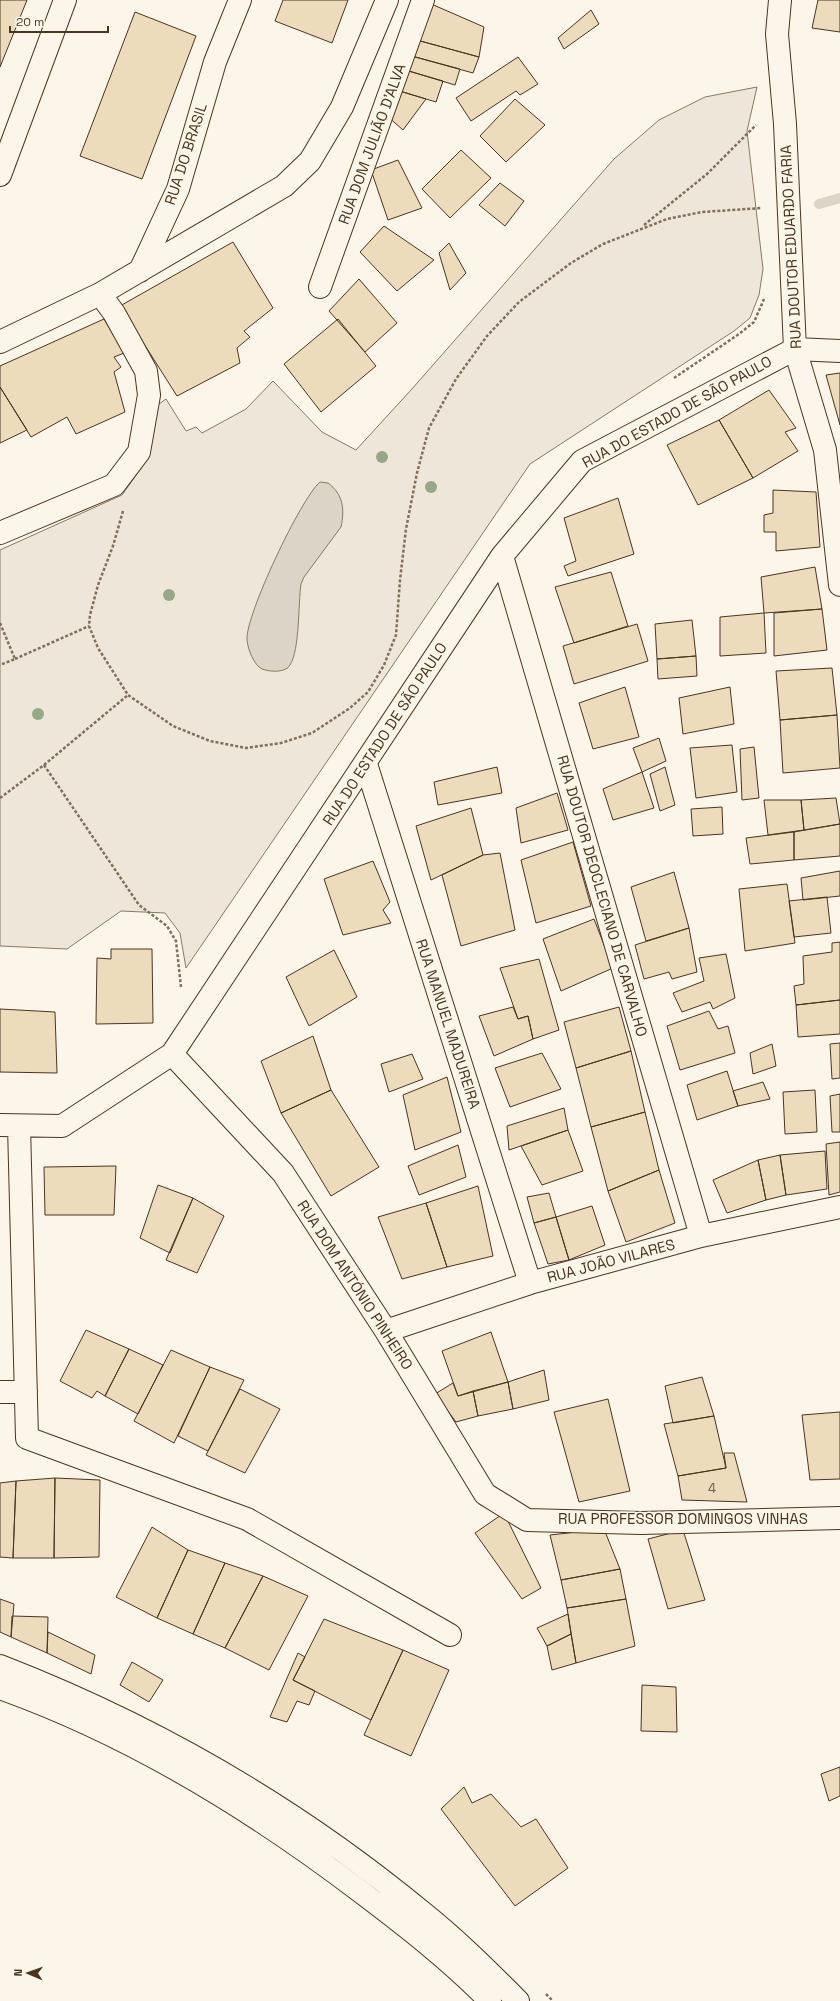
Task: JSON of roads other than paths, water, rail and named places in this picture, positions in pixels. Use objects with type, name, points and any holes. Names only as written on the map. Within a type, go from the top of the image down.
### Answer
[{"type":"street","points":[[0,175],[65,0]]},
{"type":"street","name":"RUA DO BRASIL","points":[[140,271],[178,189],[215,62],[240,0]]},
{"type":"street","points":[[0,342],[100,294],[284,186],[310,161],[342,108],[387,0]]},
{"type":"street","name":"RUA DOM JULIÃO D'ALVA","points":[[320,287],[423,0]]},
{"type":"street","name":"RUA DOUTOR EDUARDO FARIA","points":[[780,0],[777,34],[785,124],[795,349],[825,450],[840,585]]},
{"type":"street","points":[[0,532],[114,485],[139,452],[149,395],[146,371],[114,313],[100,294]]},
{"type":"street","points":[[795,349],[840,351]]},
{"type":"street","name":"RUA DO ESTADO DE SÃO PAULO","points":[[9,1126],[62,1126],[172,1054],[366,764],[502,556],[582,461],[795,349]]},
{"type":"street","name":"RUA DOUTOR DEOCLECIANO DE CARVALHO","points":[[502,556],[701,1236]]},
{"type":"street","name":"RUA MANUEL MADUREIRA","points":[[366,764],[530,1283]]},
{"type":"street","name":"RUA DOM ANTÓNIO PINHEIRO","points":[[172,1054],[283,1173],[386,1331],[485,1494],[527,1520]]},
{"type":"street","points":[[9,1126],[26,1392],[27,1438],[247,1518],[450,1635]]},
{"type":"street","name":"RUA JOÃO VILARES","points":[[386,1331],[530,1283],[701,1236],[840,1207]]},
{"type":"street","points":[[0,1392],[26,1392]]},
{"type":"street","name":"RUA PROFESSOR DOMINGOS VINHAS","points":[[527,1520],[641,1522],[840,1518]]},
{"type":"street","points":[[0,1666],[91,1704],[171,1744],[247,1788],[311,1828],[423,1912],[518,2001]]},
{"type":"street","points":[[0,1688],[83,1722],[153,1757],[240,1806],[322,1862],[395,1917],[472,1982],[490,2001]]},
{"type":"waterway","points":[[819,204],[840,198]]}]
